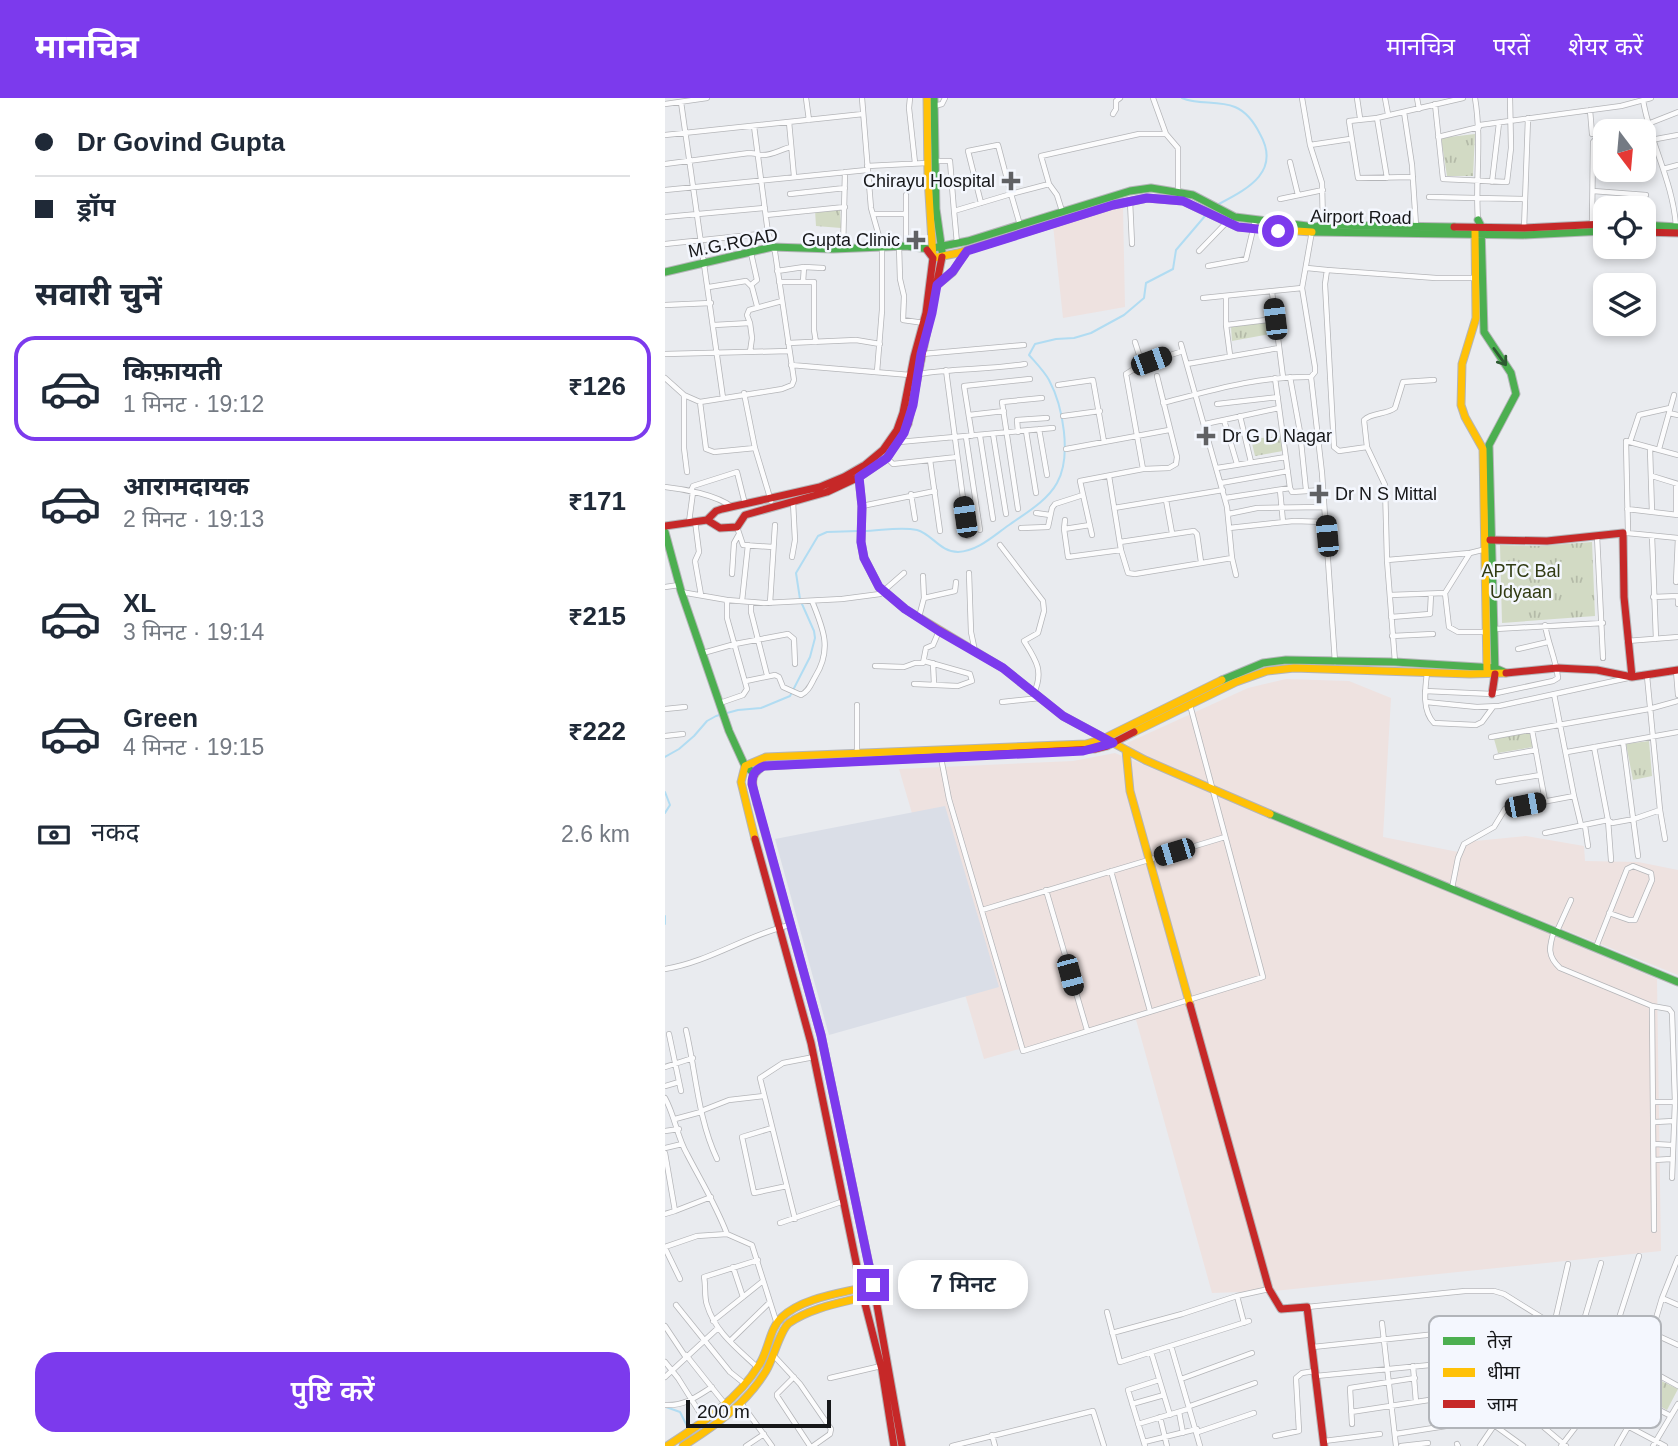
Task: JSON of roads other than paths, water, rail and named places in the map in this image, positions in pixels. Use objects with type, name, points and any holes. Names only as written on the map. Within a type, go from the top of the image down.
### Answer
[{"type":"main road","points":[[665,526],[707,520],[725,530],[738,530],[745,515],[859,473],[886,447],[897,431],[932,313],[942,257],[927,98]]},
{"type":"main road","points":[[707,520],[716,511],[732,507],[793,502],[827,492],[887,458],[899,442],[908,424],[914,375],[931,288],[933,102]]},
{"type":"main road","name":"Airport Road","points":[[1063,212],[1130,191],[1151,188],[1203,199],[1254,225]]},
{"type":"main road","name":"Airport Road","points":[[933,258],[967,251],[1130,201],[1162,198],[1197,207],[1226,223],[1312,229],[1478,228]]},
{"type":"main road","name":"M.G.ROAD","points":[[665,272],[772,247],[843,249],[902,246],[930,249],[1063,212]]},
{"type":"main road","name":"Airport Road","points":[[1312,229],[1323,225],[1593,231]]},
{"type":"main road","name":"Airport Road","points":[[1524,231],[1592,225]]},
{"type":"main road","points":[[1656,227],[1677,229]]},
{"type":"main road","points":[[1478,228],[1476,318],[1462,364],[1461,405],[1483,449],[1492,630],[1492,692]]},
{"type":"main road","points":[[1478,228],[1484,332],[1511,373],[1516,394],[1489,444],[1488,543]]},
{"type":"main road","points":[[1656,231],[1677,229]]},
{"type":"main road","points":[[937,285],[953,271],[967,251]]},
{"type":"main road","points":[[859,473],[864,558],[872,576],[883,590],[939,631],[1003,668],[1063,716],[1103,739],[1212,790],[1678,982]]},
{"type":"main road","points":[[665,532],[680,588],[729,731],[745,766],[754,773]]},
{"type":"main road","points":[[1488,543],[1546,541],[1625,533],[1627,641],[1632,677]]},
{"type":"main road","points":[[745,766],[766,757],[1086,744],[1103,739],[1239,671],[1263,663],[1286,660],[1335,663],[1395,662],[1506,673],[1557,668],[1597,670],[1632,677],[1677,670]]},
{"type":"main road","points":[[902,1446],[874,1289],[821,1035],[752,784],[754,773],[764,766],[1083,751],[1113,743],[1236,682],[1267,671],[1294,668],[1491,671]]},
{"type":"main road","points":[[1126,750],[1130,791],[1269,1289],[1281,1309],[1307,1307],[1324,1444]]},
{"type":"main road","points":[[745,766],[741,782],[744,797],[814,1056],[862,1292],[881,1366],[894,1446]]},
{"type":"main road","points":[[683,1446],[705,1421],[726,1405],[745,1384],[757,1367],[777,1324],[789,1312],[808,1304],[874,1289]]},
{"type":"main road","points":[[667,1446],[693,1435],[741,1403],[774,1356],[786,1325],[809,1312],[862,1292]]},
{"type":"street","points":[[665,104],[706,98]]},
{"type":"street","points":[[806,98],[809,120]]},
{"type":"street","points":[[862,98],[873,214],[882,247],[883,310],[877,372]]},
{"type":"street","points":[[910,98],[915,163]]},
{"type":"street","points":[[933,102],[942,104],[945,98]]},
{"type":"street","points":[[1113,114],[1116,101],[1120,98]]},
{"type":"street","points":[[1153,98],[1166,134],[1178,148],[1178,193]]},
{"type":"street","points":[[1302,98],[1310,145],[1323,190],[1323,225]]},
{"type":"street","points":[[1357,98],[1360,118]]},
{"type":"street","points":[[1385,98],[1388,114]]},
{"type":"street","points":[[1417,98],[1419,109]]},
{"type":"street","points":[[1413,177],[1358,178],[1349,121],[1377,118],[1419,109],[1445,99],[1463,98]]},
{"type":"street","points":[[1475,98],[1480,126],[1476,198],[1478,228]]},
{"type":"street","points":[[1435,104],[1443,179],[1507,182],[1512,120],[1510,98]]},
{"type":"street","points":[[1438,137],[1512,120],[1590,110],[1651,98]]},
{"type":"street","points":[[684,100],[685,133],[699,214],[723,398]]},
{"type":"street","points":[[1643,100],[1645,119]]},
{"type":"street","points":[[1590,110],[1592,134]]},
{"type":"street","points":[[1404,112],[1413,177],[1416,227]]},
{"type":"street","points":[[1656,120],[1678,112]]},
{"type":"street","points":[[665,135],[863,114]]},
{"type":"street","points":[[1377,118],[1387,178]]},
{"type":"street","points":[[1524,231],[1528,118]]},
{"type":"street","points":[[789,122],[794,176]]},
{"type":"street","points":[[1492,181],[1499,123]]},
{"type":"street","points":[[665,378],[684,395],[700,402],[787,388],[794,380],[779,282],[768,233],[754,126]]},
{"type":"street","points":[[1063,212],[1057,195],[1049,184],[1041,156],[1139,135],[1166,134]]},
{"type":"street","points":[[1656,139],[1678,135]]},
{"type":"street","points":[[1310,145],[1350,139]]},
{"type":"street","points":[[981,203],[968,151],[997,145],[1020,225]]},
{"type":"street","points":[[665,164],[749,153],[759,155],[791,147]]},
{"type":"street","points":[[1656,152],[1676,204],[1677,229]]},
{"type":"street","points":[[665,190],[950,161],[957,243]]},
{"type":"street","points":[[1290,162],[1299,195]]},
{"type":"street","points":[[1663,169],[1678,165]]},
{"type":"street","points":[[843,249],[845,172]]},
{"type":"street","points":[[1592,225],[1594,182]]},
{"type":"street","points":[[954,211],[1049,184]]},
{"type":"street","points":[[790,194],[845,188]]},
{"type":"street","points":[[1280,199],[1323,190]]},
{"type":"street","points":[[1593,191],[1646,195]]},
{"type":"street","points":[[906,195],[900,279],[904,296],[903,320],[924,323]]},
{"type":"street","points":[[1429,197],[1524,199]]},
{"type":"street","points":[[1130,201],[1132,244]]},
{"type":"street","points":[[766,215],[845,207]]},
{"type":"street","points":[[665,217],[765,208]]},
{"type":"street","points":[[873,214],[906,214]]},
{"type":"street","points":[[1199,251],[1226,223]]},
{"type":"street","points":[[1209,266],[1246,259],[1254,225]]},
{"type":"street","points":[[1312,229],[1302,288],[1315,368],[1311,377],[1323,490],[1335,663]]},
{"type":"street","points":[[665,244],[768,233]]},
{"type":"street","points":[[751,253],[757,280],[751,285]]},
{"type":"street","points":[[777,271],[804,267],[823,268]]},
{"type":"street","points":[[803,282],[804,267]]},
{"type":"street","points":[[1307,268],[1436,278],[1476,278]]},
{"type":"street","points":[[1327,270],[1325,284],[1334,447],[1339,451],[1367,447]]},
{"type":"street","points":[[709,287],[743,281],[751,285],[757,306]]},
{"type":"street","points":[[779,282],[814,282],[814,330],[817,342]]},
{"type":"street","points":[[1203,298],[1302,288]]},
{"type":"street","points":[[1272,292],[1279,348],[1300,432],[1306,491]]},
{"type":"street","points":[[1226,297],[1230,355]]},
{"type":"street","points":[[750,352],[752,334],[747,312],[757,306],[782,301]]},
{"type":"street","points":[[665,306],[711,303]]},
{"type":"street","points":[[1226,325],[1275,319]]},
{"type":"street","points":[[714,325],[750,323]]},
{"type":"street","points":[[788,343],[856,340],[880,344]]},
{"type":"street","points":[[1135,342],[1142,364]]},
{"type":"street","points":[[1181,344],[1225,498],[1236,575]]},
{"type":"street","points":[[921,354],[1024,345]]},
{"type":"street","points":[[1187,364],[1279,348]]},
{"type":"street","points":[[665,354],[789,351]]},
{"type":"street","points":[[1143,469],[1126,374],[1142,364],[1183,351]]},
{"type":"street","points":[[791,365],[914,375],[1025,364]]},
{"type":"street","points":[[946,370],[968,536]]},
{"type":"street","points":[[1092,535],[1080,481],[1143,469],[1169,468],[1176,464],[1177,457],[1157,376]]},
{"type":"street","points":[[1163,403],[1238,383],[1311,377]]},
{"type":"street","points":[[1275,378],[1291,492],[1323,490]]},
{"type":"street","points":[[980,530],[964,386],[1030,379]]},
{"type":"street","points":[[1058,385],[1093,380],[1104,442]]},
{"type":"street","points":[[1395,662],[1387,559],[1385,485],[1367,447],[1364,424],[1366,417],[1395,408],[1399,388],[1406,380],[1434,380]]},
{"type":"street","points":[[744,393],[755,448],[772,503]]},
{"type":"street","points":[[684,395],[687,472]]},
{"type":"street","points":[[1659,449],[1674,395]]},
{"type":"street","points":[[1216,404],[1278,397]]},
{"type":"street","points":[[1018,509],[1002,402],[1042,398]]},
{"type":"street","points":[[700,402],[706,449],[714,452],[755,448]]},
{"type":"street","points":[[1205,424],[1280,408]]},
{"type":"street","points":[[1630,442],[1639,415],[1669,410],[1678,415]]},
{"type":"street","points":[[969,415],[1004,411]]},
{"type":"street","points":[[1063,416],[1100,411]]},
{"type":"street","points":[[1240,416],[1251,462]]},
{"type":"street","points":[[1018,432],[1017,421],[1047,418]]},
{"type":"street","points":[[1224,420],[1237,464]]},
{"type":"street","points":[[899,442],[1053,428]]},
{"type":"street","points":[[1039,429],[1047,475]]},
{"type":"street","points":[[1066,449],[1169,430]]},
{"type":"street","points":[[1026,431],[1036,494]]},
{"type":"street","points":[[993,434],[1006,514]]},
{"type":"street","points":[[980,436],[993,519]]},
{"type":"street","points":[[1676,582],[1678,538],[1625,533],[1626,441],[1678,455]]},
{"type":"street","points":[[1650,449],[1652,512]]},
{"type":"street","points":[[887,458],[893,464],[957,457]]},
{"type":"street","points":[[1217,468],[1286,457]]},
{"type":"street","points":[[930,460],[940,531]]},
{"type":"street","points":[[1221,483],[1288,471]]},
{"type":"street","points":[[701,596],[695,561],[699,552],[692,522],[693,486],[737,472],[745,505]]},
{"type":"street","points":[[1109,476],[1125,568],[1131,574],[1232,558]]},
{"type":"street","points":[[1627,509],[1677,515],[1677,484],[1652,476]]},
{"type":"street","points":[[665,487],[692,491],[723,501],[732,507]]},
{"type":"street","points":[[1225,498],[1290,488]]},
{"type":"street","points":[[1114,508],[1223,490]]},
{"type":"street","points":[[1280,490],[1283,522]]},
{"type":"street","points":[[862,506],[935,491]]},
{"type":"street","points":[[911,495],[915,519]]},
{"type":"street","points":[[1021,528],[1046,528],[1055,504],[1083,495]]},
{"type":"street","points":[[1166,500],[1172,533]]},
{"type":"street","points":[[792,557],[795,540],[793,502]]},
{"type":"street","points":[[1228,514],[1257,508],[1324,507]]},
{"type":"street","points":[[1036,513],[1051,515]]},
{"type":"street","points":[[1065,520],[1068,557],[1121,550]]},
{"type":"street","points":[[1229,528],[1283,522],[1325,522]]},
{"type":"street","points":[[1064,528],[1090,524]]},
{"type":"street","points":[[770,603],[775,525]]},
{"type":"street","points":[[738,530],[743,545],[773,547]]},
{"type":"street","points":[[732,574],[738,530]]},
{"type":"street","points":[[1120,542],[1172,533],[1196,532],[1201,562]]},
{"type":"street","points":[[1597,536],[1603,658]]},
{"type":"street","points":[[1652,536],[1656,639]]},
{"type":"street","points":[[1387,559],[1470,553],[1488,543]]},
{"type":"street","points":[[742,601],[748,545]]},
{"type":"street","points":[[1000,545],[1043,601],[1044,611],[1038,633],[1024,641],[1039,665],[1037,696],[1002,702]]},
{"type":"street","points":[[1470,553],[1445,593],[1449,627],[1458,632],[1602,623]]},
{"type":"street","points":[[665,587],[680,588],[701,596],[751,603],[797,603],[872,596],[904,573]]},
{"type":"street","points":[[969,573],[971,632],[976,652]]},
{"type":"street","points":[[919,617],[924,598],[923,576]]},
{"type":"street","points":[[924,598],[955,591],[956,582]]},
{"type":"street","points":[[1390,595],[1445,593]]},
{"type":"street","points":[[1391,617],[1430,614],[1431,594]]},
{"type":"street","points":[[1653,597],[1678,596],[1678,604]]},
{"type":"street","points":[[721,707],[745,694],[745,681],[727,618],[727,600]]},
{"type":"street","points":[[745,681],[767,675],[778,676],[782,685],[789,690],[800,694],[806,692],[822,666],[826,650],[811,601]]},
{"type":"street","points":[[751,603],[767,675]]},
{"type":"street","points":[[1425,691],[1492,692],[1553,681],[1558,678],[1557,668],[1545,625]]},
{"type":"street","points":[[924,661],[926,648],[933,645],[939,631]]},
{"type":"street","points":[[1392,636],[1433,634]]},
{"type":"street","points":[[703,653],[759,639],[791,635],[794,639],[795,664]]},
{"type":"street","points":[[1627,641],[1678,637]]},
{"type":"street","points":[[1518,649],[1548,642]]},
{"type":"street","points":[[875,666],[907,667],[915,663],[922,664],[924,661],[954,668],[970,674],[973,678],[971,683],[964,685],[914,684]]},
{"type":"street","points":[[933,663],[934,684]]},
{"type":"street","points":[[1677,670],[1678,695]]},
{"type":"street","points":[[1427,672],[1425,691],[1431,722],[1479,724],[1493,706]]},
{"type":"street","points":[[1647,676],[1665,838]]},
{"type":"street","points":[[1426,702],[1477,708],[1632,677]]},
{"type":"street","points":[[1554,694],[1574,796],[1581,825],[1585,826],[1588,846]]},
{"type":"street","points":[[1491,737],[1649,709],[1678,701]]},
{"type":"street","points":[[857,705],[857,753]]},
{"type":"street","points":[[941,758],[949,799],[1023,1051],[1263,977],[1190,705]]},
{"type":"street","points":[[665,709],[685,707]]},
{"type":"street","points":[[1532,730],[1545,802]]},
{"type":"street","points":[[1566,752],[1678,732]]},
{"type":"street","points":[[665,736],[683,734]]},
{"type":"street","points":[[1623,742],[1638,856]]},
{"type":"street","points":[[1594,747],[1608,820],[1611,860]]},
{"type":"street","points":[[1496,757],[1536,750]]},
{"type":"street","points":[[1498,782],[1540,775]]},
{"type":"street","points":[[1452,888],[1458,858],[1464,844],[1494,827],[1505,809],[1574,796]]},
{"type":"street","points":[[1545,833],[1608,820],[1612,823],[1634,819],[1660,810]]},
{"type":"street","points":[[982,910],[1225,837]]},
{"type":"street","points":[[1596,948],[1609,913],[1628,868],[1633,866],[1651,873],[1652,880],[1635,920],[1609,913]]},
{"type":"street","points":[[1111,871],[1150,1012]]},
{"type":"street","points":[[1046,890],[1087,1030]]},
{"type":"street","points":[[1571,900],[1549,950],[1552,961],[1560,968],[1652,1006],[1669,1009],[1672,1013],[1675,1102],[1672,1178]]},
{"type":"street","points":[[665,970],[695,962],[779,927],[790,925]]},
{"type":"street","points":[[1652,1006],[1654,1230]]},
{"type":"street","points":[[686,1030],[707,1136],[717,1159]]},
{"type":"street","points":[[669,1034],[681,1091]]},
{"type":"street","points":[[795,1219],[760,1078],[783,1063],[814,1056]]},
{"type":"street","points":[[665,1067],[693,1058]]},
{"type":"street","points":[[665,1086],[679,1082]]},
{"type":"street","points":[[675,1119],[729,1100],[764,1096]]},
{"type":"street","points":[[665,1098],[683,1144],[727,1234]]},
{"type":"street","points":[[1654,1102],[1675,1102]]},
{"type":"street","points":[[1654,1122],[1674,1121]]},
{"type":"street","points":[[772,1128],[742,1137],[750,1180],[754,1194],[787,1186]]},
{"type":"street","points":[[665,1131],[679,1129]]},
{"type":"street","points":[[675,1211],[665,1150],[683,1144]]},
{"type":"street","points":[[1654,1144],[1672,1145]]},
{"type":"street","points":[[1654,1160],[1671,1159]]},
{"type":"street","points":[[665,1214],[711,1197]]},
{"type":"street","points":[[780,1223],[844,1201]]},
{"type":"street","points":[[680,1279],[665,1247],[697,1236],[727,1234],[753,1245],[777,1324]]},
{"type":"street","points":[[1620,1316],[1639,1256]]},
{"type":"street","points":[[1657,1316],[1678,1258]]},
{"type":"street","points":[[757,1367],[717,1328],[706,1299],[704,1277],[758,1260]]},
{"type":"street","points":[[1586,1316],[1601,1262]]},
{"type":"street","points":[[1557,1316],[1568,1264]]},
{"type":"street","points":[[733,1267],[743,1297]]},
{"type":"street","points":[[713,1321],[763,1281]]},
{"type":"street","points":[[1112,1333],[1269,1289]]},
{"type":"street","points":[[1307,1307],[1465,1291],[1494,1291],[1504,1294],[1540,1316]]},
{"type":"street","points":[[1107,1312],[1120,1362],[1247,1322],[1237,1296]]},
{"type":"street","points":[[1662,1297],[1678,1305]]},
{"type":"street","points":[[730,1341],[769,1303]]},
{"type":"street","points":[[676,1305],[730,1372],[745,1384]]},
{"type":"street","points":[[1382,1323],[1395,1434],[1399,1446],[1428,1443]]},
{"type":"street","points":[[665,1326],[726,1405]]},
{"type":"street","points":[[665,1377],[717,1328]]},
{"type":"street","points":[[1313,1347],[1429,1334]]},
{"type":"street","points":[[1661,1336],[1678,1345]]},
{"type":"street","points":[[1171,1346],[1201,1446]]},
{"type":"street","points":[[1151,1352],[1170,1415]]},
{"type":"street","points":[[1181,1379],[1252,1353]]},
{"type":"street","points":[[774,1356],[794,1377],[831,1429],[830,1434],[811,1446],[777,1396],[794,1377]]},
{"type":"street","points":[[665,1362],[705,1421]]},
{"type":"street","points":[[1275,1436],[1299,1431],[1296,1378],[1302,1373],[1429,1365]]},
{"type":"street","points":[[830,1378],[881,1366]]},
{"type":"street","points":[[1413,1366],[1416,1402]]},
{"type":"street","points":[[1661,1377],[1678,1386]]},
{"type":"street","points":[[1352,1424],[1350,1388],[1415,1378]]},
{"type":"street","points":[[1159,1380],[1128,1390],[1145,1444],[1254,1413]]},
{"type":"street","points":[[1138,1424],[1188,1409],[1255,1383]]},
{"type":"street","points":[[665,1405],[674,1406],[692,1401],[712,1387]]},
{"type":"street","points":[[1132,1404],[1164,1395]]},
{"type":"street","points":[[1351,1412],[1429,1400]]},
{"type":"street","points":[[741,1403],[772,1446]]},
{"type":"street","points":[[1655,1444],[1678,1404]]},
{"type":"street","points":[[953,1446],[1093,1411],[1104,1446]]},
{"type":"street","points":[[1661,1411],[1671,1416]]},
{"type":"street","points":[[1179,1412],[1183,1433]]},
{"type":"street","points":[[1160,1417],[1167,1446]]},
{"type":"street","points":[[1395,1434],[1433,1428]]},
{"type":"street","points":[[1480,1446],[1492,1428]]},
{"type":"street","points":[[1499,1428],[1515,1444],[1523,1446]]},
{"type":"street","points":[[1545,1428],[1563,1445],[1575,1428]]},
{"type":"street","points":[[1617,1446],[1627,1428]]},
{"type":"street","points":[[1630,1428],[1655,1444],[1665,1446]]},
{"type":"street","points":[[746,1446],[765,1434]]},
{"type":"street","points":[[1324,1444],[1380,1434]]},
{"type":"street","points":[[992,1435],[995,1446]]},
{"type":"waterway","points":[[1182,98],[1239,109],[1253,122],[1266,148],[1267,159],[1257,179],[1217,205]]},
{"type":"waterway","points":[[863,531],[917,530],[946,549],[965,551],[985,542],[1042,501],[1053,489],[1062,472],[1065,445],[1062,417],[1054,391],[1045,373],[1029,355],[1035,344],[1091,333],[1124,315],[1144,298],[1146,283],[1173,269],[1176,250],[1205,216]]},
{"type":"waterway","points":[[800,599],[796,573],[818,536],[827,532],[858,531]]},
{"type":"waterway","points":[[665,757],[679,749],[707,721],[716,716],[761,708],[790,696],[810,657],[815,638],[802,604]]},
{"type":"waterway","points":[[665,792],[670,805],[665,813]]},
{"type":"waterway","points":[[665,916],[665,924]]},
{"type":"waterway","points":[[666,1407],[680,1412],[688,1428]]},
{"type":"place","name":"Chirayu Hospital","points":[[1011,181]]},
{"type":"place","name":"Gupta Clinic","points":[[916,240]]},
{"type":"place","name":"Dr G D Nagar","points":[[1206,436]]},
{"type":"place","name":"Dr N S Mittal","points":[[1319,494]]},
{"type":"park label","name":"APTC Bal Udyaan","points":[[1521,581]]}]
